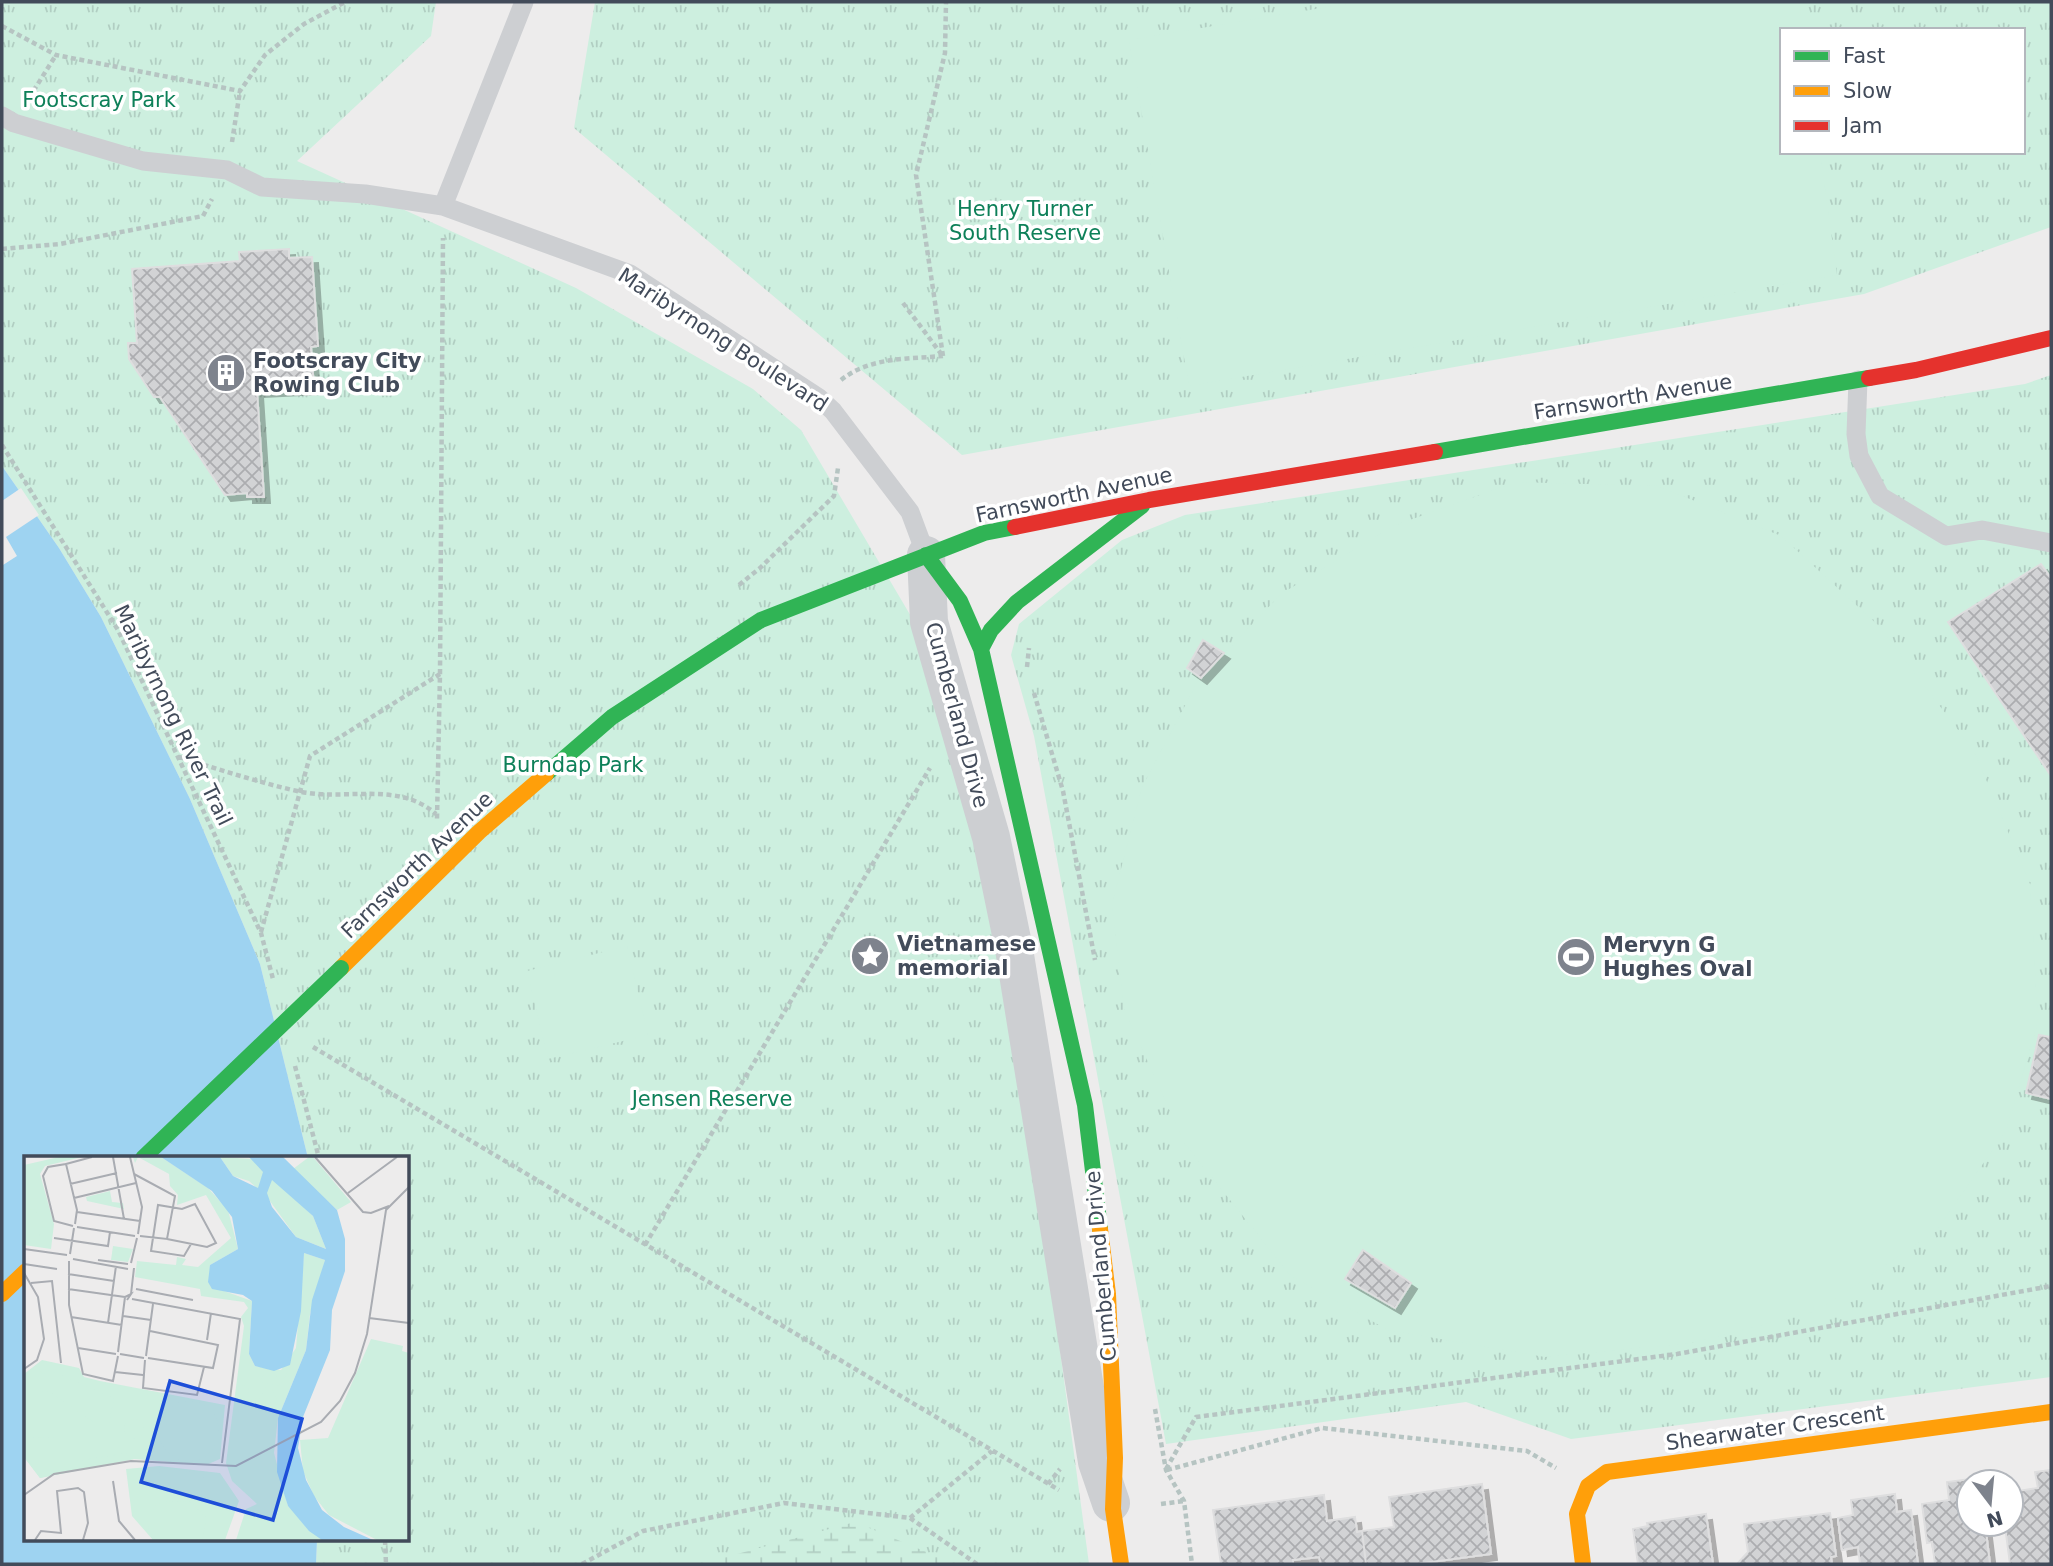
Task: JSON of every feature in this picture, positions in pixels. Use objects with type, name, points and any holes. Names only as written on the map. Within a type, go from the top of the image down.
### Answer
[{"type":"main road","name":"Farnsworth Avenue","points":[[145,1156],[478,832],[612,717],[761,620],[984,533],[1149,500],[1916,370],[2051,338]]},
{"type":"main road","points":[[981,649],[991,630],[1017,602],[1149,500]]},
{"type":"main road","name":"Cumberland Drive","points":[[926,555],[960,601],[981,649],[1085,1105],[1108,1294],[1115,1458],[1113,1509],[1121,1564]]},
{"type":"main road","points":[[2,1294],[24,1272]]},
{"type":"main road","name":"Shearwater Crescent","points":[[1588,1486],[1607,1472],[2051,1412]]},
{"type":"main road","points":[[1583,1564],[1577,1514],[1588,1486]]},
{"type":"street","name":"Cumberland Drive","points":[[926,555],[929,622],[990,836],[1014,949],[1097,1462],[1113,1509]]},
{"type":"lane","points":[[443,206],[524,2]]},
{"type":"lane","name":"Maribyrnong Boulevard","points":[[8,119],[143,161],[227,170],[261,187],[365,194],[443,206],[631,274],[819,398],[910,512],[926,555]]},
{"type":"lane","points":[[1858,380],[1856,434],[1859,456],[1880,496],[1946,536],[1982,530],[2051,543]]},
{"type":"path","points":[[2,26],[56,55],[240,91],[265,55],[304,24],[345,2]]},
{"type":"path","points":[[943,356],[916,175],[945,52],[946,2]]},
{"type":"path","points":[[8,119],[56,55]]},
{"type":"path","points":[[437,827],[443,206]]},
{"type":"path","points":[[2,249],[60,244]]},
{"type":"path","points":[[903,303],[943,356]]},
{"type":"path","points":[[819,398],[856,369],[885,360],[943,356]]},
{"type":"path","name":"Maribyrnong River Trail","points":[[2,445],[118,630],[261,933],[300,792]]},
{"type":"path","points":[[300,792],[310,756],[440,674]]},
{"type":"path","points":[[178,757],[300,792],[400,795],[424,804],[437,815]]},
{"type":"path","points":[[645,1245],[935,761]]},
{"type":"path","points":[[310,1045],[1059,1490]]},
{"type":"path","points":[[1166,1470],[1196,1417],[1677,1354],[2051,1286]]},
{"type":"path","points":[[1166,1470],[1322,1428],[1527,1451],[1588,1486]]},
{"type":"path","points":[[911,1518],[992,1451]]},
{"type":"path","points":[[1048,1484],[1063,1465]]},
{"type":"path","points":[[1166,1470],[1184,1501],[1192,1564]]},
{"type":"path","points":[[1161,1504],[1184,1501]]},
{"type":"path","points":[[582,1564],[643,1531],[784,1503],[911,1518],[976,1564]]},
{"type":"path","points":[[384,1542],[386,1564]]},
{"type":"green space","name":"Burndap Park","points":[[2,2],[436,2],[431,36],[297,161],[576,288],[753,389],[801,430],[912,618],[1006,953],[1089,1564],[316,1564],[317,1542],[410,1542],[410,1156],[308,1156],[260,964],[190,799],[101,617],[59,548],[2,466]]},
{"type":"green space","name":"Henry Turner South Reserve","points":[[595,2],[2051,2],[2051,227],[1864,294],[962,455],[574,128]]},
{"type":"green space","points":[[1358,2],[1799,2],[1803,28],[1780,28],[1780,154],[1820,154],[1837,275],[1189,386],[1129,40]]},
{"type":"green space","name":"Mervyn G Hughes Oval","points":[[2051,375],[2051,1377],[1571,1439],[1466,1402],[1166,1444],[1034,736],[1011,655],[1019,624],[1122,540],[1185,515],[2025,384]]},
{"type":"green space","name":"Mervyn G Hughes Oval","points":[[1516,482],[1658,486],[1781,536],[1879,626],[1974,751],[2030,884],[2038,1022],[2006,1131],[1935,1232],[1817,1311],[1691,1343],[1545,1357],[1388,1330],[1291,1276],[1185,1144],[1124,1009],[1112,904],[1142,787],[1198,681],[1281,594],[1393,526]]},
{"type":"green space","points":[[627,946],[648,1035],[548,1059],[527,971]]},
{"type":"green space","points":[[855,1522],[955,1564],[700,1564]]},
{"type":"water","points":[[2,466],[59,548],[101,617],[190,799],[260,964],[308,1156],[24,1156],[24,1542],[317,1542],[316,1564],[2,1564]]},
{"type":"pier","points":[[21,488],[39,515],[6,537],[17,556],[3,565],[2,501]]},
{"type":"building","name":"Footscray City Rowing Club","points":[[289,249],[289,258],[312,257],[318,346],[311,347],[314,388],[257,391],[264,497],[247,497],[247,493],[225,495],[160,397],[154,397],[129,359],[128,343],[137,343],[132,269],[240,261],[239,252]]},
{"type":"building","points":[[2041,564],[2051,578],[2051,776],[1948,622]]},
{"type":"building","points":[[1203,640],[1224,653],[1201,678],[1187,668]]},
{"type":"building","points":[[2039,1035],[2051,1037],[2051,1099],[2026,1093]]},
{"type":"building","points":[[1363,1250],[1411,1283],[1395,1308],[1345,1279]]},
{"type":"building","points":[[2051,1470],[2051,1564],[2010,1564],[2007,1538],[2025,1538],[2025,1490],[2038,1488],[2035,1472]]},
{"type":"building","points":[[1955,1481],[1955,1538],[1987,1538],[1990,1564],[1935,1564],[1932,1542],[1927,1543],[1922,1504],[1949,1500],[1947,1482]]},
{"type":"building","points":[[1482,1484],[1491,1554],[1416,1564],[1366,1564],[1362,1531],[1394,1527],[1389,1497]]},
{"type":"building","points":[[1895,1494],[1897,1512],[1911,1510],[1918,1564],[1860,1564],[1858,1547],[1842,1550],[1838,1518],[1853,1515],[1851,1500]]},
{"type":"building","points":[[1324,1495],[1327,1521],[1355,1517],[1357,1532],[1362,1531],[1366,1564],[1321,1564],[1319,1557],[1293,1560],[1293,1564],[1221,1564],[1213,1510]]},
{"type":"building","points":[[1830,1513],[1836,1556],[1831,1557],[1832,1564],[1737,1564],[1748,1552],[1744,1524]]},
{"type":"building","points":[[1706,1514],[1713,1564],[1638,1564],[1633,1529],[1648,1526],[1647,1523]]},
{"type":"traffic: fast","points":[[1435,452],[1869,378]]},
{"type":"traffic: fast","points":[[981,649],[991,630],[1017,602],[1142,506]]},
{"type":"traffic: fast","points":[[546,774],[612,717],[761,620],[984,533],[1015,527]]},
{"type":"traffic: fast","points":[[926,555],[960,601],[981,649],[1085,1105],[1100,1229]]},
{"type":"traffic: fast","points":[[145,1156],[341,968]]},
{"type":"traffic: slow","points":[[341,968],[479,832],[546,774]]},
{"type":"traffic: slow","points":[[1100,1229],[1108,1294],[1115,1458],[1113,1509],[1121,1564]]},
{"type":"traffic: slow","points":[[2,1294],[24,1273]]},
{"type":"traffic: slow","points":[[1583,1564],[1577,1514],[1588,1486],[1607,1472],[2051,1412]]},
{"type":"traffic: jam","points":[[1869,378],[1916,370],[2051,338]]},
{"type":"traffic: jam","points":[[1015,527],[1149,500],[1435,452]]},
{"type":"place","name":"Footscray City Rowing Club","points":[[226,373]]},
{"type":"place","name":"Vietnamese memorial","points":[[870,956]]},
{"type":"place","name":"Mervyn G Hughes Oval","points":[[1576,957]]},
{"type":"park label","name":"Footscray Park","points":[[99,100]]},
{"type":"park label","name":"Jensen Reserve","points":[[712,1099]]}]
